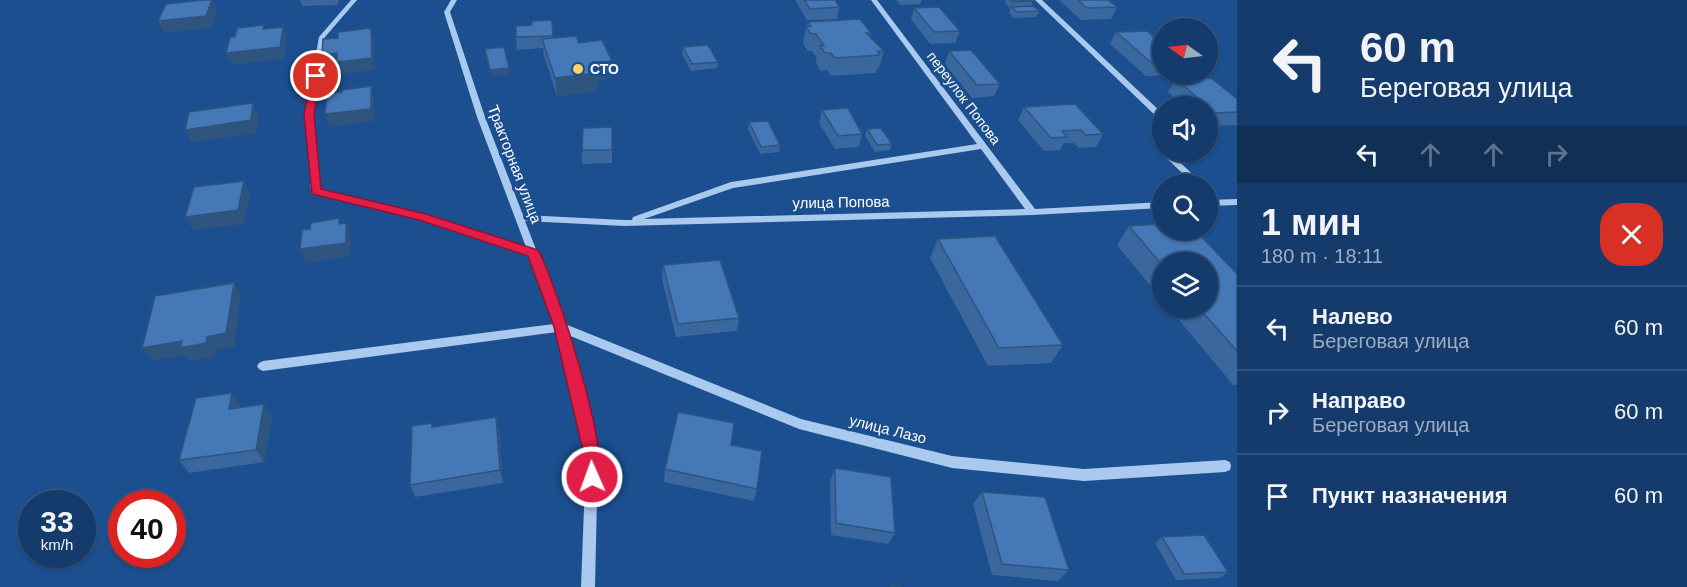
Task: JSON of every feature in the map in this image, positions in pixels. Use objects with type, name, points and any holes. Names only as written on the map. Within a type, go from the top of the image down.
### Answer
[{"type":"street","points":[[354,0],[322,37],[309,115],[316,191],[422,217],[533,253]]},
{"type":"street","name":"Тракторная улица","points":[[454,0],[447,12],[481,117],[561,327],[592,455],[588,587]]},
{"type":"street","name":"переулок Попова","points":[[874,0],[1032,212]]},
{"type":"street","points":[[1038,0],[1152,108]]},
{"type":"street","points":[[624,223],[731,185],[984,146]]},
{"type":"street","points":[[1176,162],[1188,174]]},
{"type":"street","points":[[1218,203],[1237,202]]},
{"type":"street","name":"улица Попова","points":[[520,218],[624,223],[1152,206]]},
{"type":"street","points":[[263,366],[561,327]]},
{"type":"street","name":"улица Лазо","points":[[561,327],[799,424],[952,462],[1084,475],[1225,466]]},
{"type":"building","points":[[212,0],[206,16],[158,21],[166,4]]},
{"type":"building","points":[[804,0],[835,0],[839,7],[810,9]]},
{"type":"building","points":[[1010,0],[1032,0],[1033,1],[1013,2]]},
{"type":"building","points":[[1078,0],[1108,0],[1117,7],[1087,8]]},
{"type":"building","points":[[1033,6],[1039,11],[1017,12],[1011,7]]},
{"type":"building","points":[[939,7],[960,31],[934,32],[914,8]]},
{"type":"building","points":[[860,19],[871,33],[866,33],[884,51],[877,51],[880,55],[835,58],[831,53],[825,53],[820,46],[824,46],[816,34],[811,34],[806,27],[811,26],[808,22]]},
{"type":"building","points":[[552,20],[553,36],[516,37],[516,26],[532,25],[532,21]]},
{"type":"building","points":[[264,25],[263,29],[283,27],[280,47],[226,53],[230,37],[235,37],[237,28]]},
{"type":"building","points":[[371,28],[372,58],[337,62],[337,53],[322,55],[323,39],[338,38],[338,32]]},
{"type":"building","points":[[1147,31],[1152,35],[1152,63],[1116,32]]},
{"type":"building","points":[[576,36],[579,43],[602,40],[612,61],[594,63],[598,73],[555,78],[542,39]]},
{"type":"building","points":[[708,45],[718,62],[692,64],[683,47]]},
{"type":"building","points":[[504,47],[509,68],[490,70],[485,49]]},
{"type":"building","points":[[971,50],[1000,84],[977,85],[949,51]]},
{"type":"building","points":[[1182,84],[1218,84],[1237,99],[1237,112],[1218,113],[1218,96],[1196,96]]},
{"type":"building","points":[[371,86],[371,109],[325,114],[327,94]]},
{"type":"building","points":[[253,103],[251,120],[185,130],[189,112]]},
{"type":"building","points":[[1075,104],[1103,134],[1086,135],[1081,130],[1062,131],[1067,137],[1051,138],[1024,107]]},
{"type":"building","points":[[848,108],[862,134],[838,136],[822,110]]},
{"type":"building","points":[[768,121],[780,145],[761,147],[749,122]]},
{"type":"building","points":[[612,127],[612,150],[582,150],[583,128]]},
{"type":"building","points":[[881,128],[892,144],[877,145],[867,129]]},
{"type":"building","points":[[244,181],[238,210],[185,217],[194,187]]},
{"type":"building","points":[[339,218],[339,224],[346,223],[346,243],[300,249],[302,230],[310,229],[311,223]]},
{"type":"building","points":[[1152,225],[1152,240],[1205,240],[1216,252],[1152,253],[1129,226]]},
{"type":"building","points":[[995,236],[1063,345],[999,348],[938,239]]},
{"type":"building","points":[[1218,254],[1237,274],[1237,351],[1208,318],[1218,318]]},
{"type":"building","points":[[720,260],[739,318],[678,324],[663,265]]},
{"type":"building","points":[[234,283],[226,333],[207,337],[206,343],[180,348],[182,341],[142,348],[155,296]]},
{"type":"building","points":[[232,393],[229,409],[264,404],[256,450],[179,460],[196,398]]},
{"type":"building","points":[[678,412],[734,423],[731,445],[762,451],[757,489],[665,469]]},
{"type":"building","points":[[496,417],[500,470],[410,485],[412,426],[432,423],[432,427]]},
{"type":"building","points":[[835,468],[891,477],[895,533],[836,523]]},
{"type":"building","points":[[982,492],[1045,497],[1069,570],[1002,564]]},
{"type":"building","points":[[1204,535],[1228,572],[1184,574],[1162,537]]},
{"type":"place","name":"СТО","points":[[578,69]]},
{"type":"route","points":[[316,76],[309,115],[316,191],[422,217],[533,253],[561,327],[592,455],[592,477]]}]
